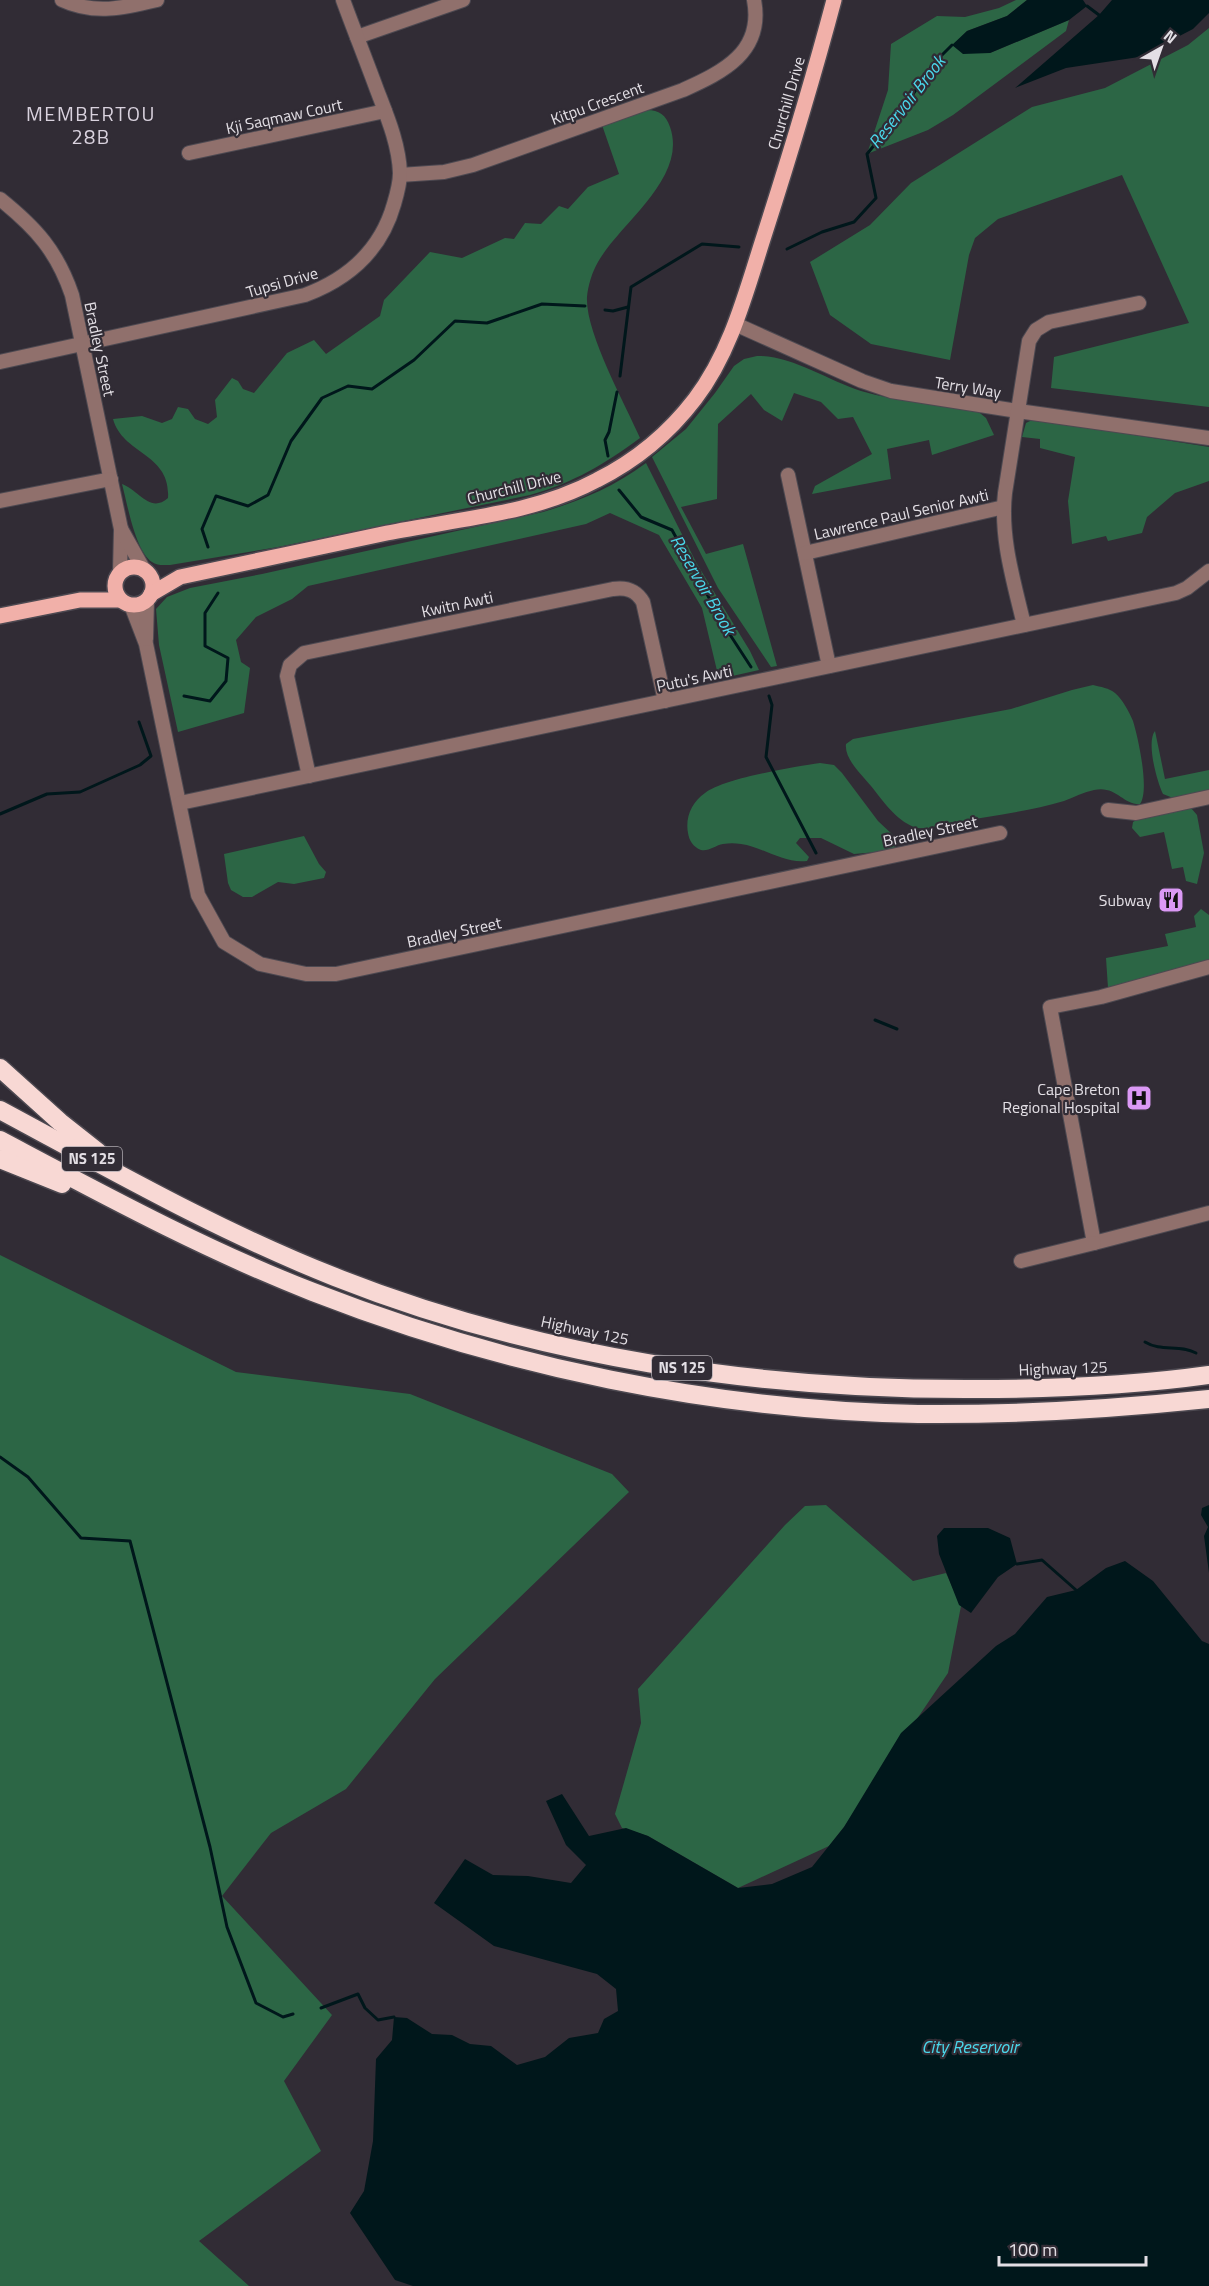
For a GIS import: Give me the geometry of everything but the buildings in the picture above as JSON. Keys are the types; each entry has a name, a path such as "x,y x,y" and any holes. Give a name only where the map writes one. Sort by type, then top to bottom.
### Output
{"highway":[{"path":"0,1068 90,1146 184,1209"},
{"name":"Highway 125","path":"0,1110 184,1209 310,1268 401,1302 525,1336 650,1363 740,1377 873,1388 1081,1388 1208,1375"},
{"name":"NS 125","path":"0,1140 167,1225 313,1292 454,1341 536,1363 658,1389 796,1407 918,1414 1065,1411 1209,1399"},
{"path":"0,1159 167,1225"}],"main road":[{"name":"Churchill Drive","path":"149,597 180,577 386,533 494,513 551,499 596,481 646,449 688,407 708,380 735,324 791,153 834,0"},
{"path":"0,616 80,600 137,605 149,597 153,582 145,571 132,567 80,600"},
{"name":"Churchill Drive","path":"145,571 180,577"},
{"path":"117,578 116,595 125,603"}],"street":[{"path":"62,0 80,7 102,10 125,8 157,0"},
{"name":"Tupsi Drive","path":"0,362 299,297 331,284 359,263 378,241 389,219 400,175 395,141 343,0"},
{"path":"357,37 464,0"},
{"name":"Kitpu Crescent","path":"400,175 444,172 474,165 683,90 716,75 737,59 751,39 756,22 754,0"},
{"name":"Kji Saqmaw Court","path":"189,153 385,111"},
{"name":"Bradley Street","path":"0,199 41,236 60,265 72,296 121,529 117,578"},
{"path":"1023,625 1005,537 1004,507 1030,338 1036,330 1049,322 1139,303"},
{"name":"Terry Way","path":"735,324 876,387 1018,411 1209,438"},
{"path":"788,475 829,666"},
{"path":"0,501 111,479"},
{"name":"Lawrence Paul Senior Awti","path":"805,553 1004,507"},
{"name":"Bradley Street","path":"121,529 145,571"},
{"name":"Putu's Awti","path":"180,803 1176,593 1187,588 1209,571"},
{"name":"Kwitn Awti","path":"309,776 287,676 290,665 304,653 613,589 625,589 636,594 643,602 665,701"},
{"name":"Bradley Street","path":"146,644 149,597"},
{"name":"Bradley Street","path":"125,603 146,644 198,895 224,942 260,964 306,974 336,974 1000,833"},
{"path":"1108,810 1136,813 1209,797"},
{"path":"1094,1243 1050,1008 1209,968"},
{"path":"1021,1261 1077,1249 1209,1213"}],"green space":[{"path":"1016,0 1027,0 1007,16 967,31 953,46 990,53 1069,20 1066,31 953,115 928,130 867,154 888,90 891,44 937,16 965,17 999,8"},
{"path":"1209,28 1209,407 1051,388 1054,357 1189,323 1122,175 998,219 975,238 969,255 950,360 871,344 830,315 810,262 870,225 911,183 1032,107 1105,88 1188,45"},
{"path":"647,110 664,116 670,127 673,146 669,164 661,182 649,199 598,262 587,297 592,329 599,348 640,438 588,472 530,495 278,547 170,565 156,564 146,556 136,537 122,484 150,502 156,503 168,498 167,483 155,463 118,431 113,419 142,416 162,423 172,419 178,407 188,409 195,419 208,424 217,417 215,400 232,378 238,381 243,389 254,393 287,353 314,340 326,354 380,316 384,300 430,252 462,258 505,238 514,239 525,223 541,224 559,206 568,209 588,187 619,174 602,125"},
{"path":"757,356 796,364 849,387 875,395 975,409 986,418 994,435 932,455 929,440 887,449 891,479 812,494 815,486 872,454 853,417 838,419 821,402 794,393 782,421 764,410 751,394 718,424 717,499 681,507 706,554 743,544 777,666 771,667 718,588 652,457 686,429 734,366 744,359"},
{"path":"1034,419 1209,447 1209,481 1175,493 1147,517 1142,533 1108,541 1106,536 1072,544 1068,501 1075,457 1040,448 1040,439 1022,437 1026,423"},
{"path":"646,463 697,564 750,651 759,670 719,679 702,608 659,535 610,513 586,524 308,586 292,599 256,617 236,640 241,662 250,668 244,713 178,732 159,645 156,609 167,597 190,588 543,512 596,492"},
{"path":"1093,685 1115,693 1133,721 1143,776 1144,788 1140,804 1129,802 1114,792 1102,789 1036,808 918,828 907,824 890,810 854,766 846,750 846,744 853,739 1011,709"},
{"path":"1155,731 1165,779 1209,770 1209,791 1173,798 1163,794 1155,772 1152,753"},
{"path":"820,763 834,765 842,773 878,821 894,836 897,842 896,847 888,851 854,854 821,838 800,838 796,843 809,857 807,861 798,861 739,844 723,844 701,850 690,841 687,827 689,816 693,805 705,793 743,778"},
{"path":"1191,808 1197,815 1204,853 1197,884 1186,881 1183,867 1172,869 1164,832 1140,837 1132,828 1133,822 1138,819"},
{"path":"304,836 319,864 326,872 324,878 294,884 278,882 252,897 243,897 231,890 224,854"},
{"path":"1201,909 1209,915 1209,960 1108,988 1106,958 1168,946 1165,934 1196,927 1194,916"},
{"path":"0,1255 236,1372 410,1394 612,1474 629,1492 435,1679 346,1789 271,1833 222,1896 332,2015 284,2081 321,2151 199,2241 249,2286 0,2286"},
{"path":"826,1505 913,1581 946,1573 961,1606 948,1673 829,1846 738,1888 648,1836 622,1828 615,1814 641,1723 638,1689 785,1525 805,1506"}],"water":[{"path":"1027,0 1083,0 1087,6 1069,20 990,53 963,54 952,45 967,31 1007,16"},
{"path":"1112,0 1209,0 1209,13 1193,29 1139,57 1066,68 1015,88 1099,15"},
{"path":"1209,1505 1209,1573 1204,1536 1208,1527 1201,1515 1202,1508"},
{"path":"944,1528 988,1528 1010,1538 1017,1564 998,1577 971,1613 959,1605 939,1554 937,1536"},
{"name":"City Reservoir","path":"1125,1561 1153,1581 1202,1641 1209,1644 1209,2286 413,2286 395,2280 350,2213 364,2191 373,2141 376,2059 392,2040 394,2017 407,2018 432,2034 452,2035 470,2044 491,2046 517,2065 545,2057 569,2038 598,2033 604,2019 618,2011 616,1989 597,1974 494,1946 434,1903 465,1859 493,1875 528,1876 571,1883 586,1865 566,1845 546,1801 562,1794 589,1836 626,1828 648,1836 738,1888 772,1884 812,1867 844,1827 901,1733 996,1646 1015,1634 1047,1597 1076,1590 1106,1568"}],"waterway":[{"name":"Reservoir Brook","path":"1087,6 1099,15"},
{"name":"Reservoir Brook","path":"787,249 822,232 854,222 876,198 867,154 902,111 933,64 952,45"},
{"name":"Reservoir Brook","path":"620,376 631,287 702,244 739,247"},
{"path":"208,547 202,529 216,496 248,506 268,495 291,441 322,398 348,386 372,389 414,360 455,321 487,323 542,304 585,306"},
{"path":"605,310 613,311 628,307"},
{"name":"Reservoir Brook","path":"608,456 605,440 609,432 617,392"},
{"name":"Reservoir Brook","path":"619,490 641,517 672,530 725,627 751,667"},
{"path":"184,696 210,701 226,681 228,658 205,646 205,613 218,593"},
{"name":"Reservoir Brook","path":"769,696 772,705 766,757 816,853"},
{"path":"0,814 47,794 80,792 140,765 151,756 139,722"},
{"name":"Reservoir Brook","path":"875,1020 897,1029"},
{"name":"Reservoir Brook","path":"1145,1342 1157,1347 1184,1349 1196,1353"},
{"path":"0,1457 28,1477 81,1538 130,1541 210,1847 227,1927 256,2003 283,2017 293,2014"},
{"path":"1017,1564 1042,1560 1076,1590"},
{"path":"321,2008 358,1994 365,2008 378,2020 394,2017"}],"place":[{"name":"Subway","path":"1171,900"},
{"name":"Cape Breton Regional Hospital","path":"1139,1098"}],"district":[{"name":"MEMBERTOU 28B","path":"91,126"}]}
